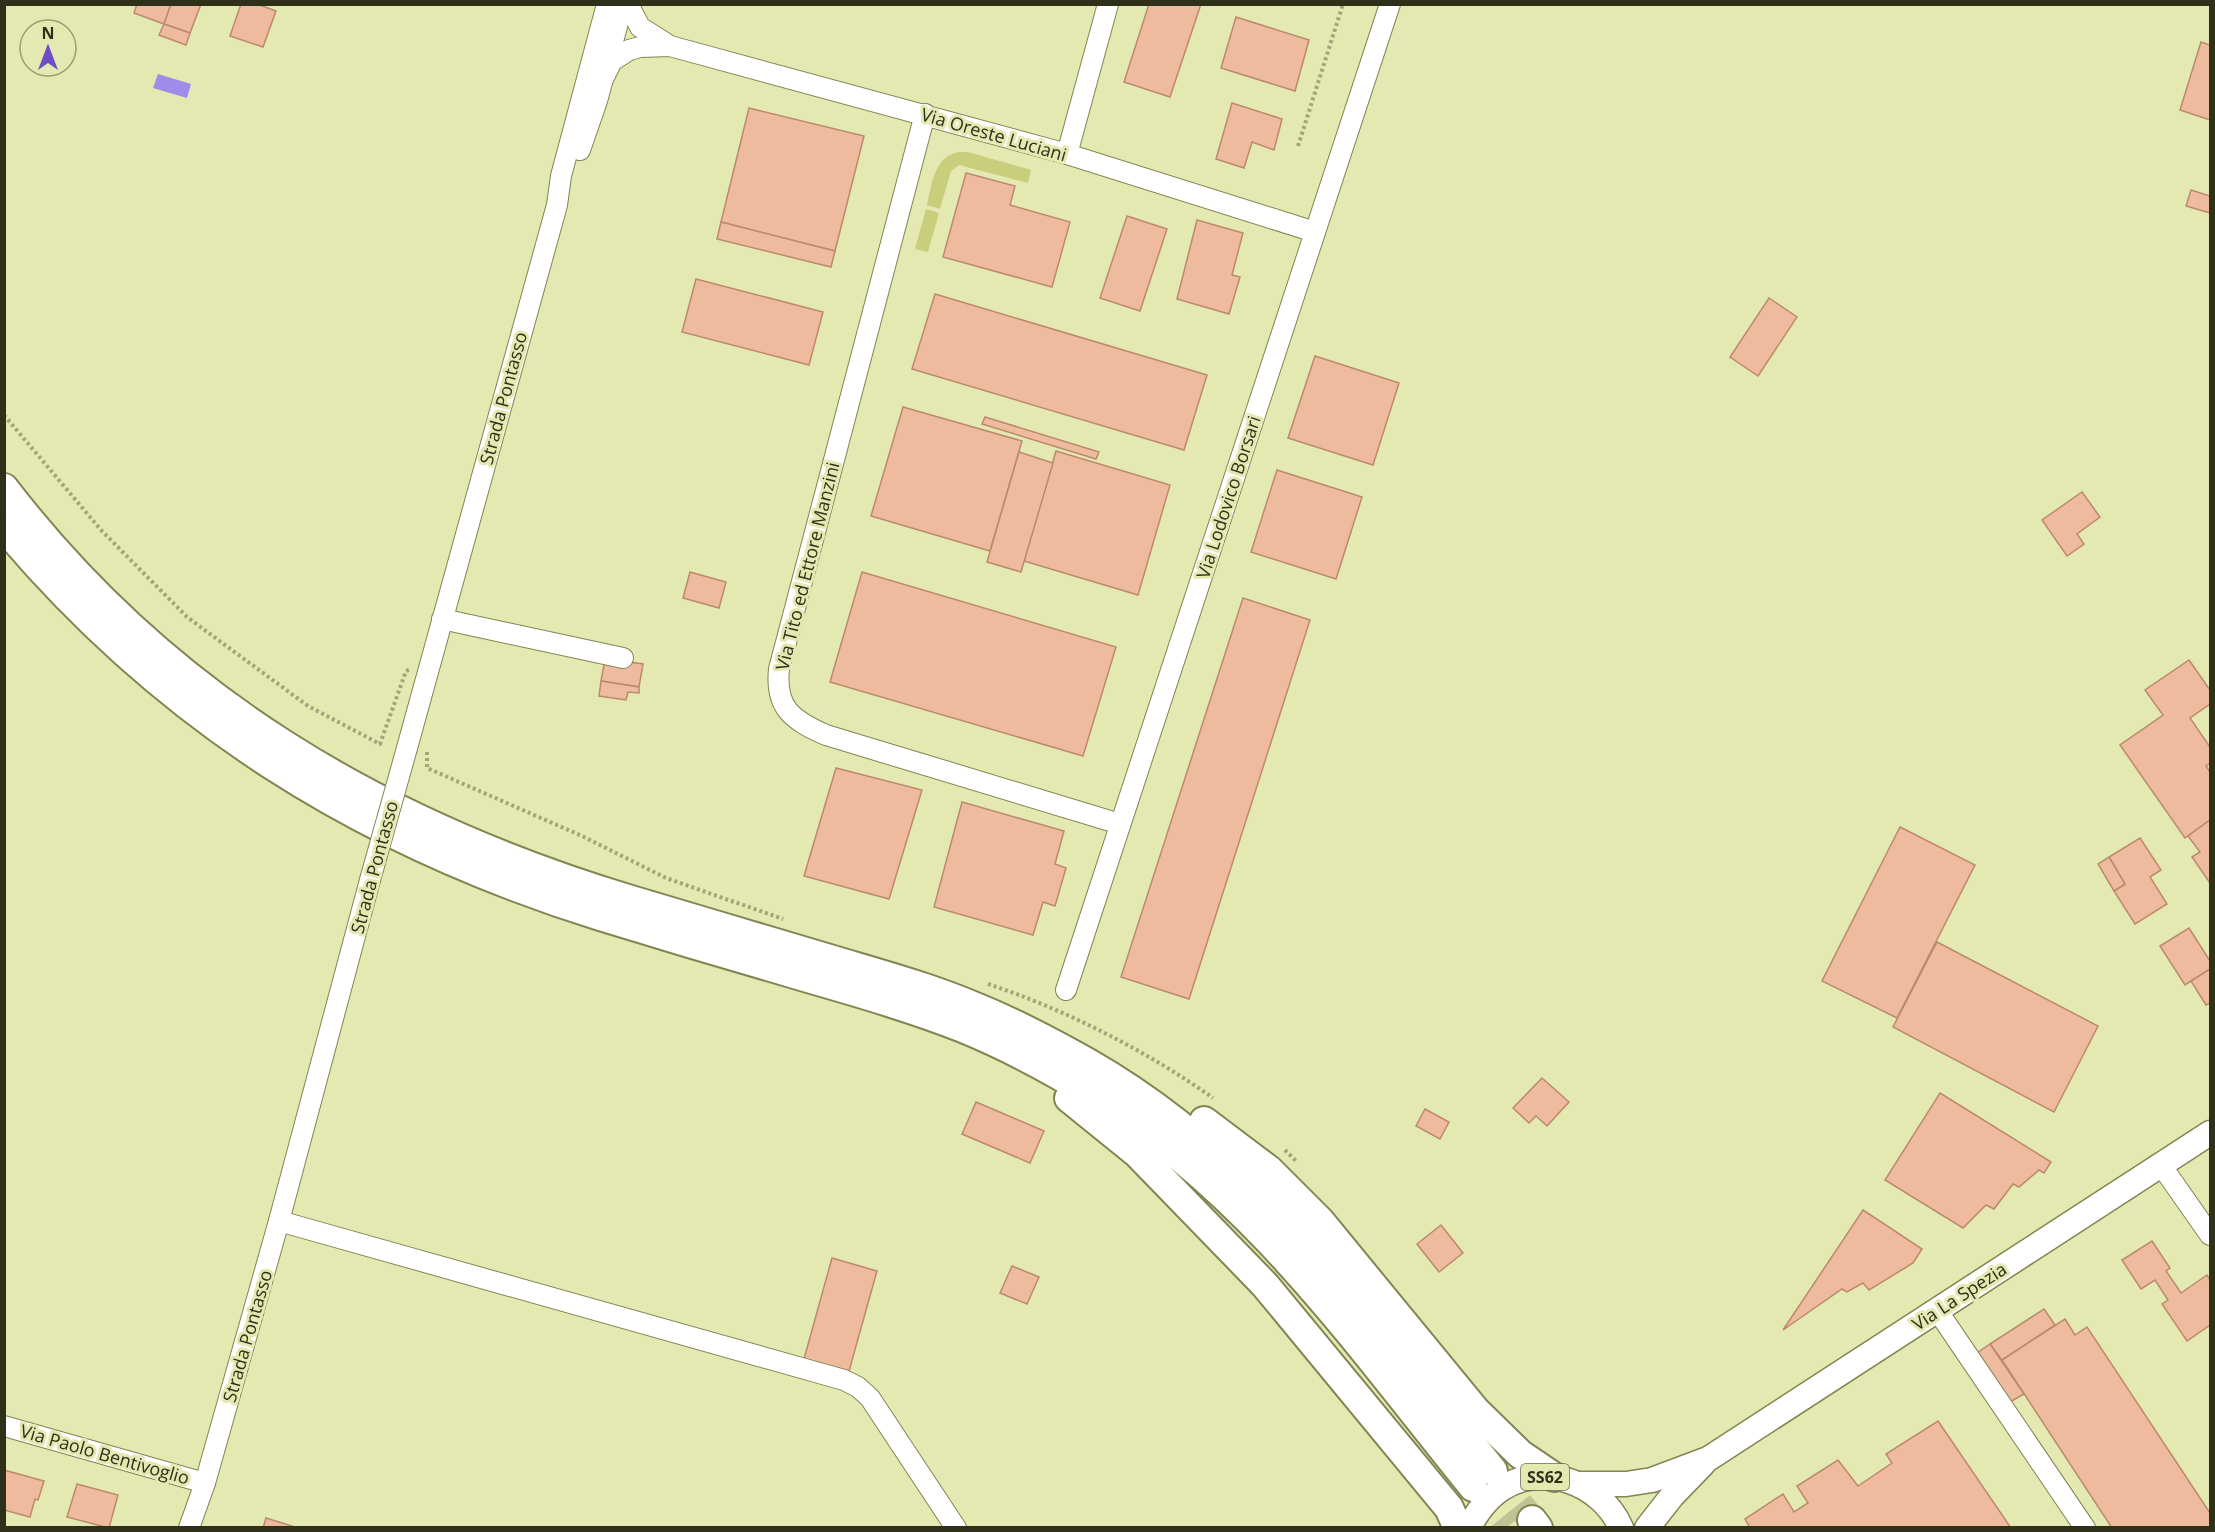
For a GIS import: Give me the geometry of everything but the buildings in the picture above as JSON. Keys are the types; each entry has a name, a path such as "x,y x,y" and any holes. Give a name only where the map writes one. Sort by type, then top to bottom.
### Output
{"highway":[{"path":"4,488 80,575 124,620 171,661 271,737 360,791 435,828 532,868 911,984 965,1016 1034,1062 1109,1105 1159,1139 1208,1180 1254,1225 1483,1479"},
{"path":"4,527 83,614 176,697 209,723 278,770 368,822 472,871 560,903 879,999 965,1016 1137,1153 1265,1285 1449,1508 1458,1527"},
{"path":"965,1016 980,1006 1029,1022 1115,1064 1210,1125 1269,1170 1320,1221 1475,1410 1520,1454 1567,1480"}],"main road":[{"name":"Via La Spezia","path":"1468,1527 1481,1506 1502,1488 1527,1478 1626,1484 1652,1480 1708,1459 2211,1133"},
{"name":"Via La Spezia","path":"1647,1527 1672,1496 1708,1459"},
{"name":"SS62","path":"1567,1480 1601,1498 1617,1516 1621,1527"}],"street":[{"name":"Via Oreste Luciani","path":"628,4 640,27 670,46"},
{"path":"1067,154 1108,4"},
{"name":"Via Lodovico Borsari","path":"1066,990 1390,4"},
{"path":"614,13 670,46"},
{"name":"Strada Pontasso","path":"557,205 572,174 603,79 614,13"},
{"name":"Strada Pontasso","path":"189,1527 205,1483 279,1221 370,880 557,205 561,176 572,134 614,13"},
{"name":"Via Oreste Luciani","path":"603,79 612,61 629,50 640,47 670,46 1067,154 1315,232"},
{"name":"Via Tito ed Ettore Manzini","path":"925,114 779,669 779,694 790,714 801,724 826,735 1120,824"},
{"path":"442,619 623,657"},
{"path":"2161,1165 2211,1235"},
{"path":"279,1221 844,1380 870,1398 956,1527"},
{"path":"1937,1310 2085,1527"},
{"name":"Via Paolo Bentivoglio","path":"4,1426 205,1483"}],"path":[{"path":"1298,146 1343,4"}],"green space":[{"path":"959,152 968,152 1031,170 1028,183 959,165 951,171 940,209 927,205 939,165 944,159"},
{"path":"926,209 939,213 928,252 915,249"}],"shaded area":[{"path":"158,74 191,84 187,98 153,88"}],"tunnel":[{"path":"1493,1471 1532,1520"},
{"path":"1473,1487 1506,1528"}]}
